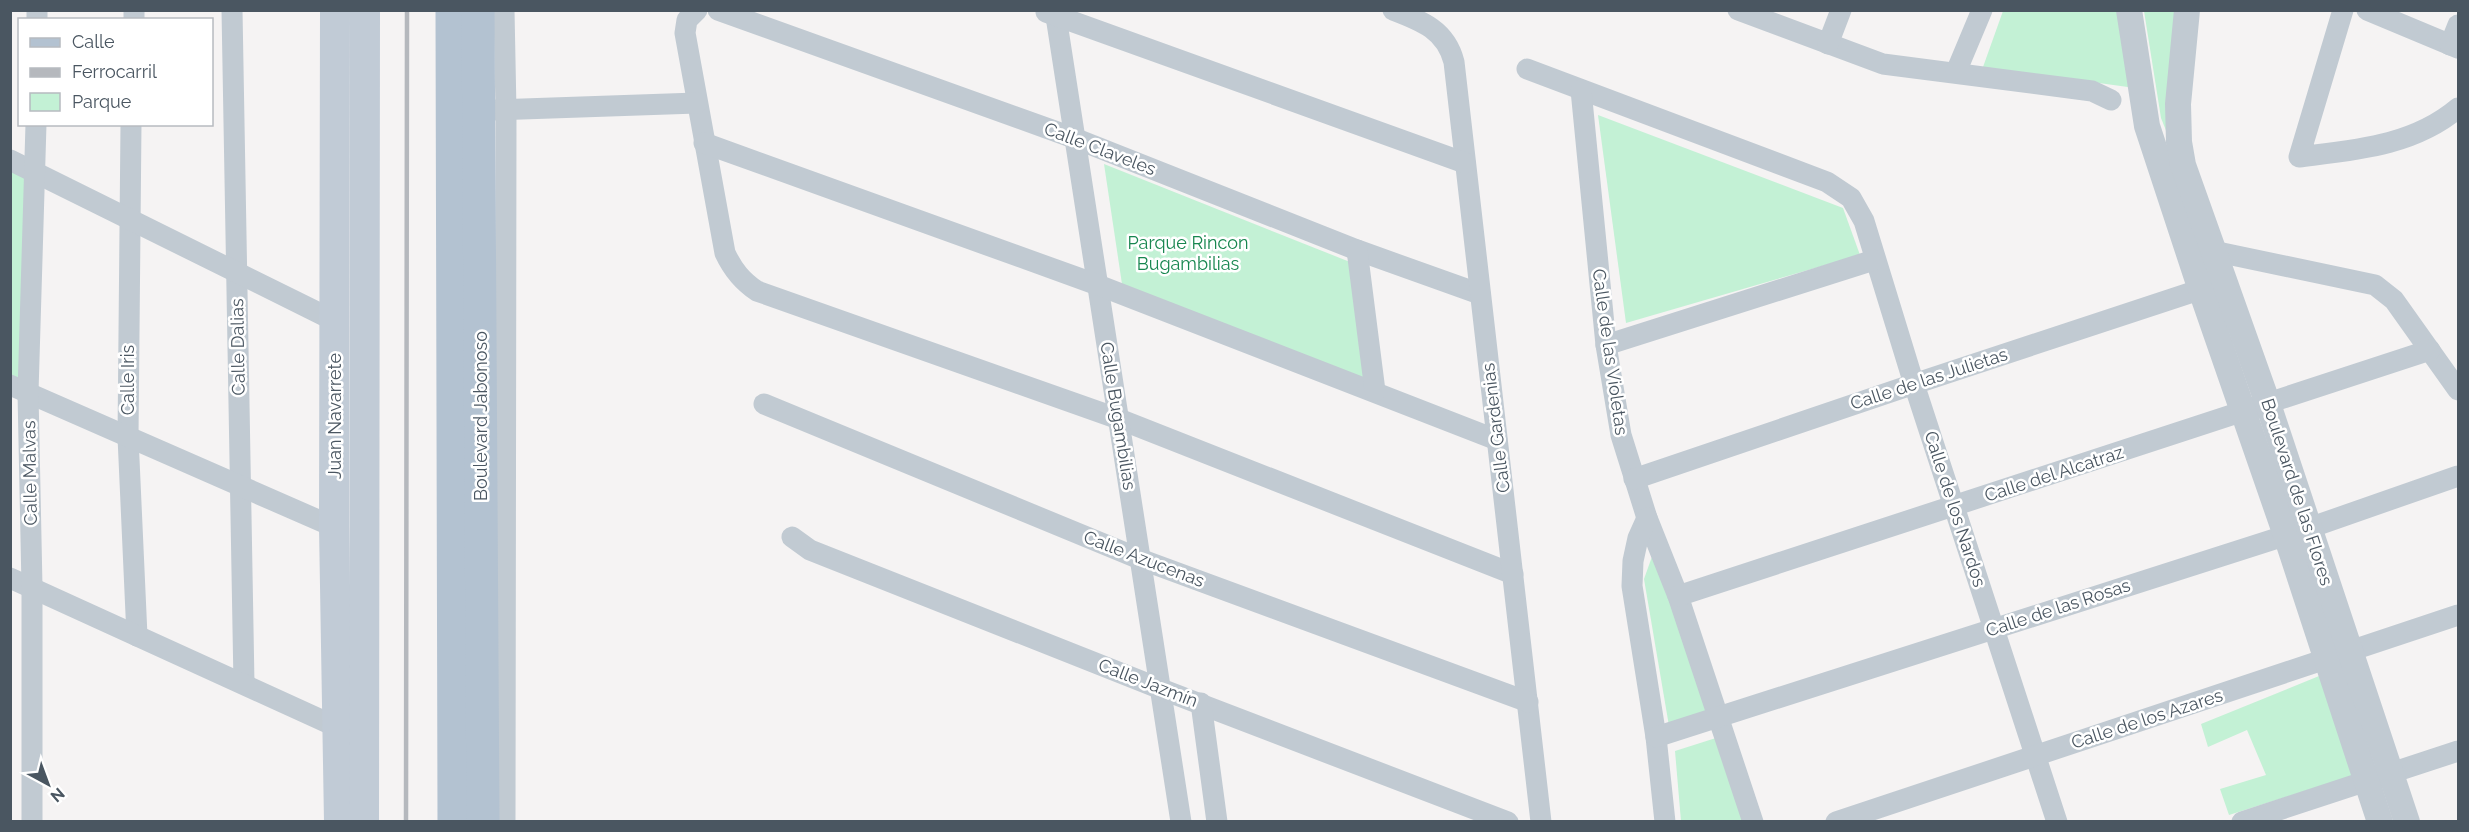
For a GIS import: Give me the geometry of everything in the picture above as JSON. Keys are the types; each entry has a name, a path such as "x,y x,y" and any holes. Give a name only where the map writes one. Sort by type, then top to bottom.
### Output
{"main road":[{"name":"Juan Navarrete","path":"335,10 334,527 339,822"},
{"name":"Juan Navarrete","path":"364,10 364,822"},
{"name":"Boulevard Jabonoso","path":"452,10 479,110 493,193 481,325 493,469 483,822"},
{"name":"Boulevard Jabonoso","path":"454,822 479,110 478,10"}],"street":[{"name":"Calle Dalias","path":"232,10 244,684"},
{"path":"504,10 479,110 698,103"},
{"name":"Calle Claveles","path":"718,10 1074,138 1357,250 1480,294"},
{"name":"Calle Gardenias","path":"1393,10 1423,21 1443,37 1451,49 1454,62 1541,822"},
{"path":"1738,10 1883,64 2092,91 2111,100"},
{"path":"1828,44 1841,10"},
{"path":"1956,72 1982,10"},
{"path":"2129,10 2147,126 2173,166"},
{"path":"2173,166 2179,142 2178,104 2187,10"},
{"path":"2343,10 2299,157 2372,147 2414,136 2449,116 2458,108"},
{"path":"2367,10 2454,46 2458,25"},
{"path":"1051,12 1465,163"},
{"name":"Calle Bugambilias","path":"1051,12 1098,285 1181,822"},
{"path":"692,15 685,33 725,253 744,283 757,291 1119,419 1513,574"},
{"path":"1527,69 1581,90"},
{"name":"Calle de los Nardos","path":"1581,90 1827,182 1851,198 1864,221 1874,260 2057,822"},
{"name":"Calle de las Violetas","path":"1581,90 1606,345 1621,435 1647,518 1678,596 1753,822"},
{"name":"Calle Malvas","path":"32,822 32,587 19,389 36,172 36,126"},
{"name":"Calle Iris","path":"131,126 128,437 137,636"},
{"path":"704,143 1098,285 1497,440"},
{"path":"10,160 335,321"},
{"name":"Boulevard de las Flores","path":"2173,166 2202,255 2200,290 2243,412 2350,651 2407,822"},
{"path":"1357,250 1375,391"},
{"path":"2202,255 2375,285 2394,300 2458,390"},
{"name":"Boulevard de las Flores","path":"2202,255 2225,282 2268,404 2326,660 2380,822"},
{"path":"1606,345 1874,260"},
{"name":"Calle de las Julietas","path":"1634,479 2225,282"},
{"name":"Calle del Alcatraz","path":"1678,596 2430,351"},
{"path":"19,389 334,527"},
{"name":"Calle Azucenas","path":"764,404 1140,559 1528,702"},
{"path":"493,469 505,822"},
{"name":"Calle de las Rosas","path":"1656,737 2298,532 2458,476"},
{"path":"1647,518 1638,538 1633,561 1632,586 1656,737 1665,822"},
{"name":"Calle Jazmín","path":"792,537 810,550 1161,689 1508,822"},
{"path":"10,578 339,728"},
{"name":"Calle de los Azares","path":"1836,822 2458,615"},
{"path":"1201,703 1217,822"},
{"path":"2242,822 2458,751"}],"green space":[{"path":"2003,11 2126,11 2135,88 1983,67"},
{"path":"2144,11 2181,11 2173,148 2161,118"},
{"path":"1598,115 1843,208 1860,255 1626,323"},
{"name":"Parque Rincon Bugambilias","path":"1104,164 1350,262 1364,380 1122,284"},
{"path":"11,166 31,176 23,383 11,377"},
{"path":"1654,551 1713,715 1669,726 1644,579"},
{"path":"2324,674 2355,775 2229,815 2220,789 2266,775 2247,730 2208,747 2201,724"},
{"path":"1719,737 1747,821 1681,821 1675,751"}],"railway":[{"path":"406,822 407,10"}]}
